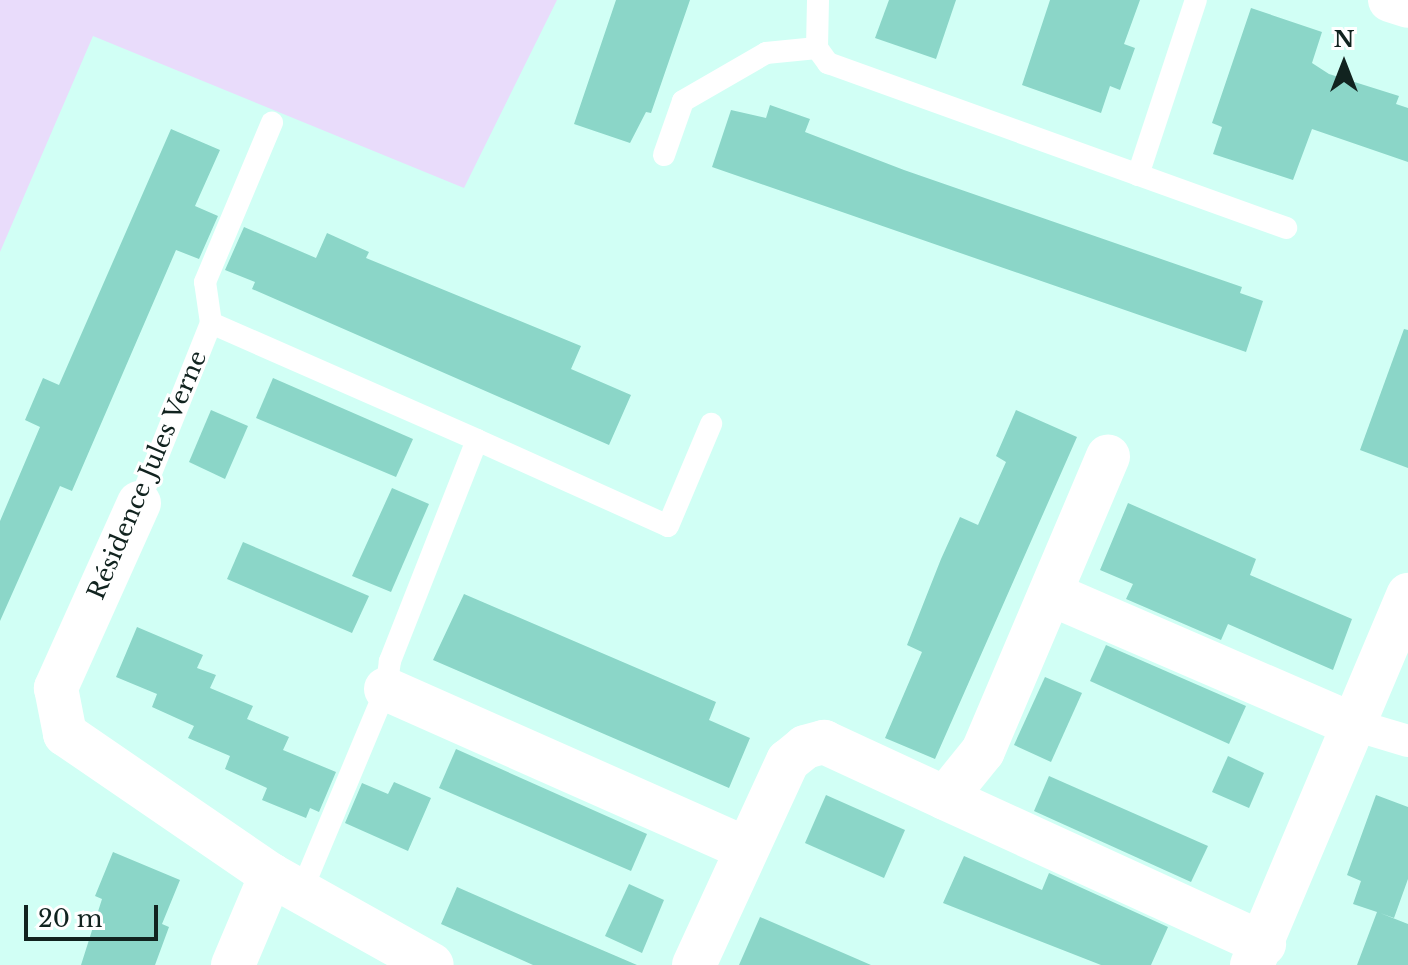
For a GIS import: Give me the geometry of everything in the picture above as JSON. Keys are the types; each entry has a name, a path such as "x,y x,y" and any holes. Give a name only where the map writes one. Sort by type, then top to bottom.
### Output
{"street":[{"path":"1390,0 1408,6"},
{"path":"945,798 983,751 1108,456"},
{"name":"Résidence Jules Verne","path":"139,503 56,688 65,734 287,883 432,965"},
{"path":"1051,594 1351,724 1408,741"},
{"path":"694,965 744,848 788,761 824,742 945,798 1258,954 1351,724 1408,595"},
{"path":"386,689 744,848"},
{"path":"233,965 287,883"}],"lane":[{"path":"818,0 817,48 828,63 1286,228"},
{"path":"1138,175 1196,0"},
{"path":"664,155 683,101 766,53 817,48"},
{"path":"211,323 205,282 272,123"},
{"name":"Résidence Jules Verne","path":"139,503 211,323 668,526 711,424"},
{"path":"287,883 386,689 390,661 477,440"}],"shaded area":[{"path":"0,0 557,0 464,188 93,36 0,252"}],"building":[{"path":"616,0 690,0 651,113 646,112 630,143 574,124"},
{"path":"889,0 956,0 936,59 875,38"},
{"path":"1050,0 1140,0 1124,44 1135,48 1120,90 1110,86 1101,113 1022,85"},
{"path":"1251,8 1322,32 1312,63 1329,74 1399,96 1396,104 1408,108 1408,162 1312,129 1293,180 1213,154 1222,127 1212,123"},
{"path":"770,105 810,119 805,132 904,170 1242,287 1240,293 1263,301 1246,352 712,167 731,110 766,118"},
{"path":"171,129 220,150 195,206 218,216 199,259 176,250 72,491 60,486 0,621 0,521 40,427 25,420 43,378 59,385"},
{"path":"244,227 316,258 327,233 369,252 366,258 581,346 571,369 631,395 609,445 252,289 255,282 225,270"},
{"path":"1404,329 1408,330 1408,468 1360,450"},
{"path":"273,378 413,439 396,477 256,418"},
{"path":"211,410 248,426 225,479 189,462"},
{"path":"1016,410 1077,437 935,759 885,738 922,652 907,645 941,559 960,517 978,525 1006,462 996,456"},
{"path":"392,488 429,504 391,592 352,576"},
{"path":"1128,503 1256,559 1250,575 1352,619 1333,670 1228,624 1221,640 1126,599 1133,584 1100,570"},
{"path":"243,542 369,596 352,633 227,579"},
{"path":"464,594 716,702 709,720 750,738 729,788 433,660"},
{"path":"137,627 203,655 197,668 216,675 210,688 253,706 247,719 289,737 283,750 336,772 319,812 310,808 306,818 262,800 267,788 225,769 230,756 188,738 194,726 152,707 157,694 116,677"},
{"path":"1106,645 1246,706 1229,744 1090,681"},
{"path":"1045,677 1082,693 1051,762 1014,745"},
{"path":"456,749 647,834 631,871 439,788"},
{"path":"1228,756 1264,773 1249,808 1212,792"},
{"path":"1049,776 1208,846 1191,882 1034,811"},
{"path":"394,782 431,798 408,851 345,823 362,783 388,794"},
{"path":"826,795 905,830 884,878 805,843"},
{"path":"1376,795 1408,807 1408,879 1394,918 1380,913 1408,924 1408,965 1357,965 1377,912 1353,904 1361,881 1347,875"},
{"path":"113,852 180,880 162,924 169,927 155,965 81,965 102,899 95,896"},
{"path":"964,856 1042,890 1049,873 1168,927 1151,965 1101,965 943,903"},
{"path":"629,884 664,900 642,953 605,936"},
{"path":"457,887 637,965 533,965 441,924"},
{"path":"760,917 871,965 739,965"}]}
